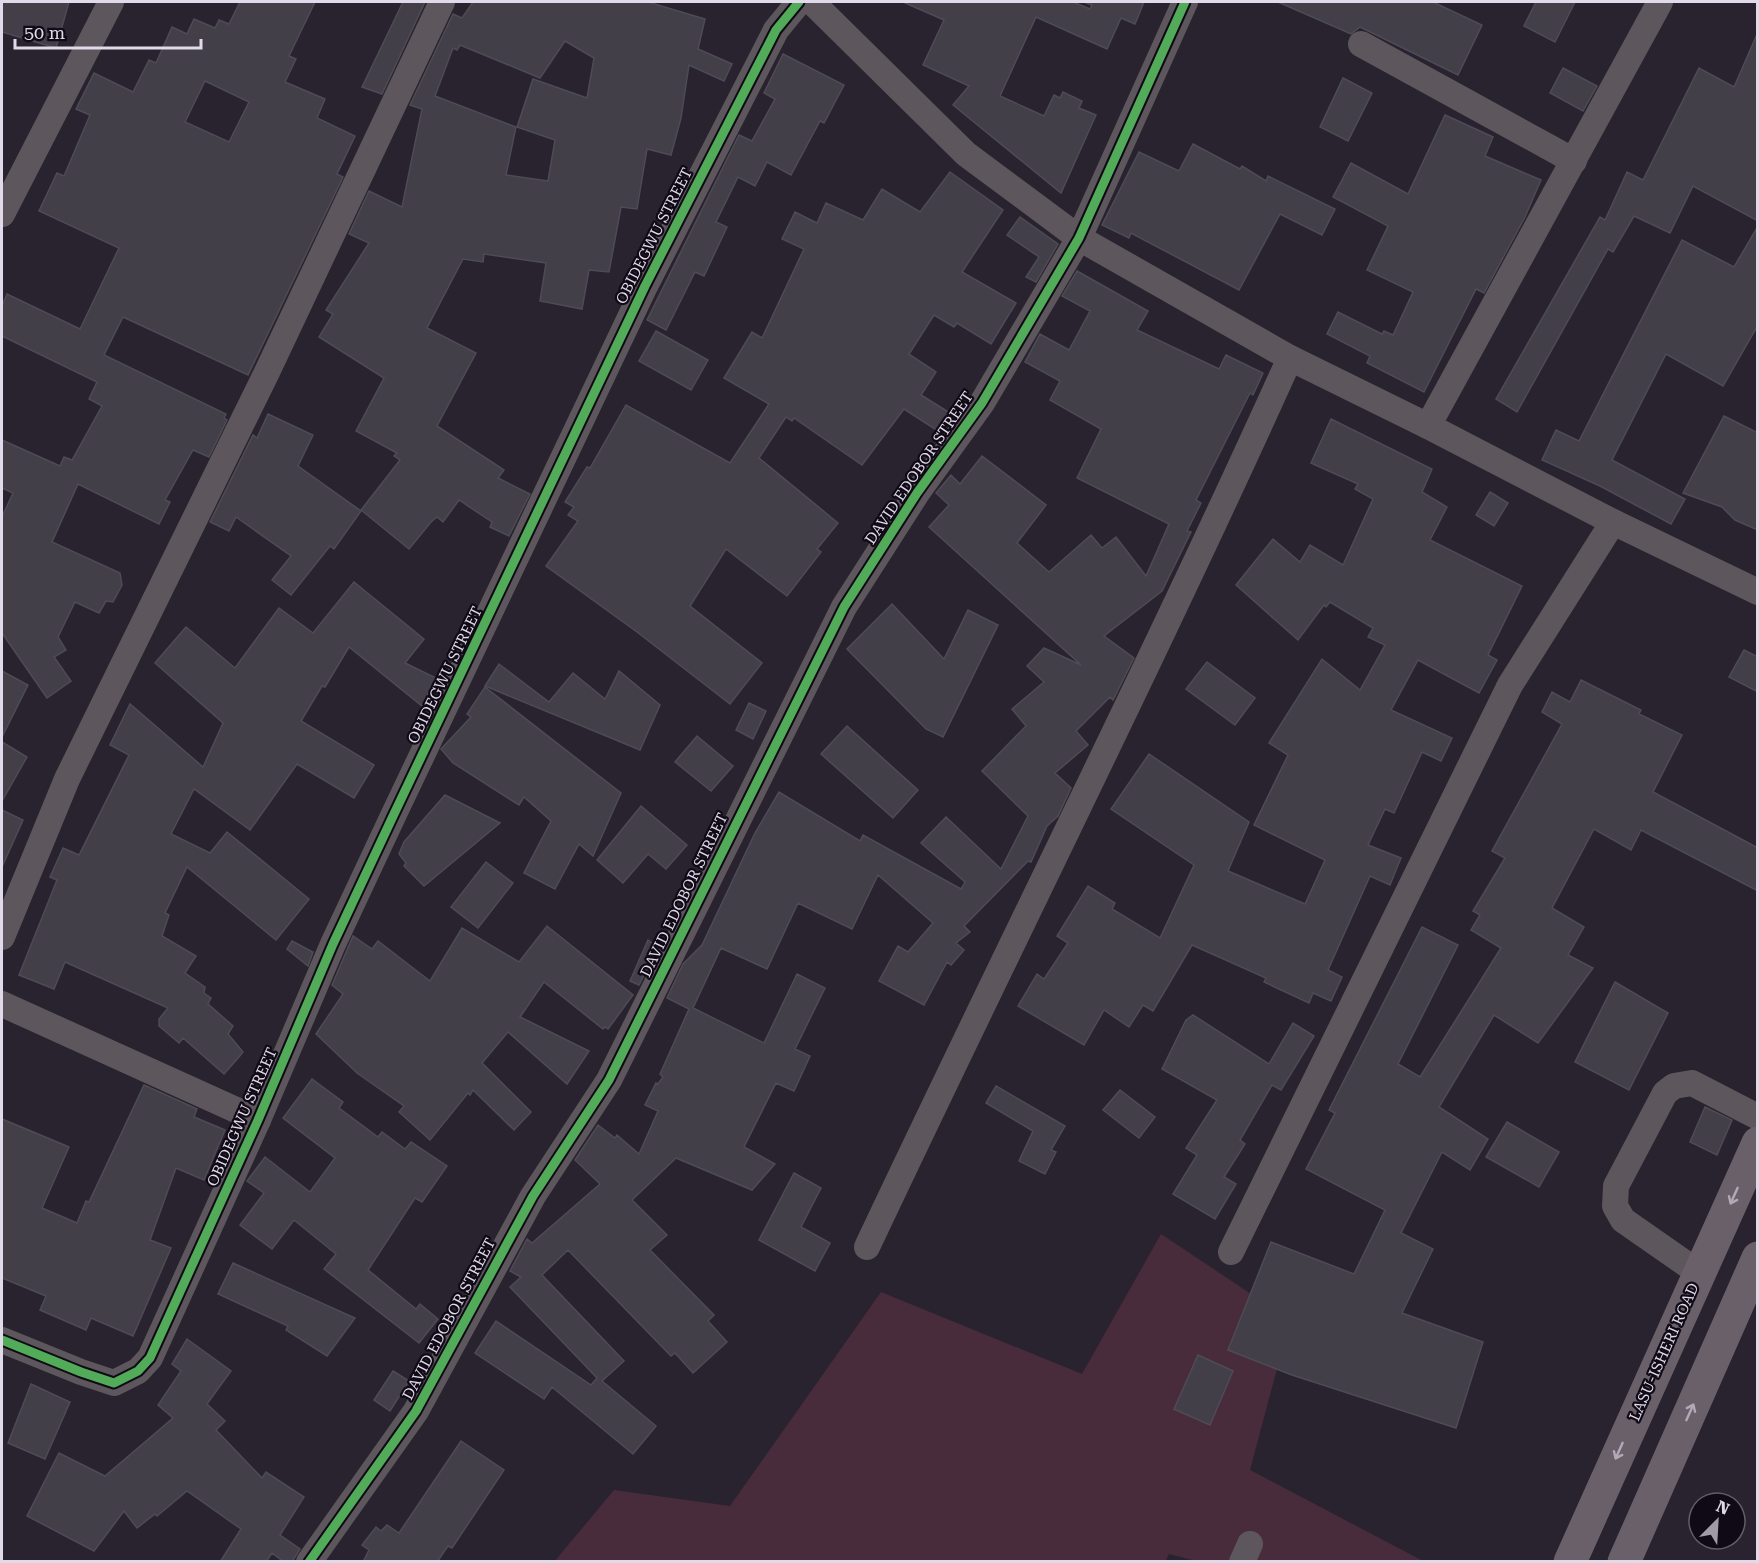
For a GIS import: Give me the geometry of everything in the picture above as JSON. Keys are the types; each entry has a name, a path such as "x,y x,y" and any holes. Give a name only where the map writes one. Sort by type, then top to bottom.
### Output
{"main road":[{"name":"LASU-ISHERI ROAD","path":"1570,1562 1758,1143"},
{"path":"1624,1562 1758,1258"}],"street":[{"path":"2,214 111,2"},
{"path":"2,937 67,779 267,372 442,2"},
{"name":"OBIDEGWU STREET","path":"2,1340 114,1383 138,1371 150,1358 258,1120 338,934 645,286 776,30 799,2"},
{"path":"812,2 966,154 1079,238 1290,358 1428,426 1613,522 1758,592"},
{"name":"DAVID EDOBOR STREET","path":"309,1562 416,1410 533,1196 609,1080 844,607 917,494 982,403 1079,238 1185,2"},
{"path":"1428,426 1660,2"},
{"path":"1361,44 1574,161"},
{"path":"867,1247 988,990 1201,556 1290,358"},
{"path":"1231,1252 1510,685 1613,522"},
{"path":"2,1004 258,1120"},
{"path":"1699,1273 1623,1220 1615,1206 1616,1186 1665,1093 1674,1086 1692,1083 1758,1117"}],"shaded area":[{"path":"1161,1234 1290,1320 1250,1470 1423,1561 1200,1562 1169,1554 1165,1562 554,1562 614,1490 730,1506 881,1292 1082,1374"}],"building":[{"path":"2,2 69,2 56,48 2,32"},
{"path":"240,2 315,2 289,56 296,59 285,82 325,99 317,118 355,136 337,174 343,177 248,375 123,317 104,355 226,414 224,418 227,420 209,457 193,450 165,500 170,502 159,524 78,484 52,542 120,573 122,585 113,602 106,601 99,613 75,602 58,637 66,650 54,657 71,681 47,698 2,633 2,517 13,493 2,488 2,440 60,466 64,457 72,460 102,406 89,399 97,382 2,336 2,306 7,294 80,329 119,248 39,211 57,173 64,176 90,115 76,109 94,73 133,92 149,60 156,63 172,27 187,34 194,19 215,28 219,20 229,24","holes":["205,81 249,102 229,142 185,122"]},
{"path":"403,2 425,2 382,94 362,87"},
{"path":"473,2 648,2 705,19 698,49 732,64 724,81 689,65 681,118 671,155 647,149 637,209 621,207 609,272 589,270 582,309 540,301 546,263 484,254 483,262 463,259 427,328 476,353 437,426 504,470 498,478 530,494 509,536 490,527 492,522 459,500 443,522 437,517 409,549 361,510 400,460 394,456 397,453 356,431 384,378 319,337 333,314 326,310 369,243 349,234 369,191 402,207 422,109 410,105 453,14 462,18","holes":["565,41 594,58 587,98 533,79 517,127 555,140 548,181 506,175 516,127 435,96 453,48 457,50 460,45 540,78"]},
{"path":"903,2 1073,2 1090,9 1092,5 1084,2 1144,2 1135,24 1121,18 1107,49 1036,17 1000,96 1044,116 1054,95 1060,98 1063,92 1082,101 1079,108 1096,115 1061,193 953,105 969,86 923,65 944,20"},
{"path":"1278,2 1433,2 1482,25 1458,75 1360,27 1351,34"},
{"path":"1536,2 1575,2 1555,42 1524,26"},
{"path":"1758,32 1758,221 1693,186 1670,233 1634,216 1613,252 1608,249 1517,412 1496,399 1600,217 1605,220 1627,172 1643,180 1699,68 1734,87"},
{"path":"783,54 844,85 824,123 820,121 791,175 767,162 755,186 738,177 716,222 727,227 704,276 695,272 666,330 647,320 739,135 752,141 775,99 764,93"},
{"path":"1563,68 1597,86 1583,111 1550,93"},
{"path":"1343,78 1372,93 1348,141 1320,127"},
{"path":"1445,115 1493,137 1485,156 1541,180 1525,217 1484,293 1476,289 1424,392 1367,363 1370,356 1327,334 1338,312 1382,334 1384,331 1393,335 1413,292 1367,270 1388,226 1333,197 1351,163 1408,194"},
{"path":"1193,144 1240,169 1242,166 1266,181 1268,176 1335,209 1322,235 1280,214 1239,290 1131,233 1129,238 1102,225 1139,152 1179,171"},
{"path":"950,172 1003,210 962,272 1016,303 991,344 957,323 954,327 934,315 909,354 936,372 921,395 950,413 938,431 904,409 862,465 794,418 792,421 786,417 759,458 838,523 817,549 821,552 787,596 726,549 690,606 762,663 730,704 637,632 546,566 578,521 568,515 574,507 565,502 587,467 590,468 626,405 730,463 769,404 724,378 752,332 762,338 804,249 782,239 795,212 817,223 826,203 863,220 882,189 920,212"},
{"path":"1020,217 1058,244 1036,282 1026,277 1039,257 1007,235"},
{"path":"1758,226 1758,325 1723,386 1666,354 1612,460 1685,499 1671,524 1600,486 1542,460 1556,430 1579,441 1682,240 1734,267"},
{"path":"1077,271 1148,311 1137,330 1219,369 1226,355 1263,373 1253,395 1250,393 1196,500 1201,503 1187,531 1191,532 1162,591 1104,636 1134,658 1113,700 1110,697 1076,731 1088,745 1055,773 1071,788 1058,816 1047,826 1031,862 1028,861 964,926 970,932 956,943 964,950 951,965 947,962 924,1005 879,981 898,946 908,952 933,923 878,875 852,929 798,903 767,969 721,948 693,1008 764,1043 797,974 825,988 795,1049 810,1056 794,1091 776,1083 744,1147 775,1164 752,1190 676,1158 632,1200 667,1235 650,1250 714,1315 708,1321 727,1342 693,1373 675,1353 671,1356 568,1250 542,1275 624,1361 602,1381 656,1426 633,1454 552,1387 544,1399 475,1353 496,1321 591,1385 597,1378 510,1287 521,1277 510,1271 527,1239 532,1243 600,1184 575,1160 598,1125 615,1138 617,1135 639,1154 658,1111 645,1105 656,1083 658,1084 663,1077 660,1074 689,1009 667,998 683,964 702,945 755,833 779,792 860,841 863,835 961,889 965,882 921,843 946,817 1001,869 1028,816 982,771 1026,726 1012,709 1044,682 1027,666 1044,648 1081,665 929,527 949,505 936,493 951,475 960,484 982,456 1046,505 1017,543 1049,572 1091,535 1102,548 1116,537 1146,576 1169,524 1077,478 1101,429 1050,400 1060,381 1025,362 1040,334 1069,350 1090,311 1062,296"},
{"path":"656,331 708,360 691,390 639,361"},
{"path":"268,414 313,435 298,466 361,511 334,549 330,546 291,595 272,580 291,556 236,517 229,531 210,522 253,435 257,438"},
{"path":"1724,416 1758,433 1758,530 1735,520 1722,507 1683,493"},
{"path":"1331,419 1432,469 1422,492 1447,507 1430,540 1522,586 1488,655 1497,660 1479,693 1418,660 1391,710 1452,738 1441,761 1422,752 1394,813 1385,809 1368,845 1401,858 1390,885 1370,876 1328,970 1342,977 1331,1001 1313,993 1309,1003 1264,982 1266,978 1192,945 1153,1011 1143,1005 1129,1027 1104,1010 1084,1045 1018,1006 1037,974 1044,979 1068,943 1057,936 1088,886 1115,903 1112,909 1160,938 1194,865 1111,809 1149,754 1249,822 1228,871 1305,904 1325,860 1254,825 1288,755 1269,743 1322,659 1360,690 1385,645 1368,637 1373,628 1330,602 1326,607 1324,605 1298,640 1236,585 1273,539 1300,562 1310,545 1343,565 1373,499 1355,489 1358,484 1311,463"},
{"path":"1490,492 1508,503 1494,526 1476,515"},
{"path":"354,582 424,639 405,663 436,678 422,706 349,647 301,721 374,765 354,798 297,764 250,830 194,789 171,834 210,853 227,832 309,899 276,940 187,867 165,913 169,915 162,936 196,956 185,973 205,987 204,993 211,998 208,1004 233,1026 228,1034 243,1052 239,1057 224,1074 183,1038 179,1043 159,1026 159,1019 168,1008 65,962 54,989 19,975 57,880 50,877 63,848 79,855 129,755 110,745 130,704 203,767 223,723 155,663 186,627 235,668 279,608 313,633"},
{"path":"892,604 944,659 968,610 998,625 943,737 926,729 847,649"},
{"path":"1744,650 1758,657 1758,692 1729,677"},
{"path":"1207,662 1255,698 1235,725 1186,689"},
{"path":"499,664 549,702 573,673 605,699 619,671 660,705 640,750 485,686"},
{"path":"2,671 28,685 2,737"},
{"path":"1581,680 1641,710 1639,714 1682,735 1653,792 1758,848 1758,891 1641,830 1631,850 1594,829 1552,908 1584,927 1568,955 1593,968 1538,1043 1494,1015 1439,1107 1488,1139 1470,1170 1442,1152 1401,1233 1433,1249 1402,1313 1483,1342 1456,1428 1292,1375 1228,1350 1271,1242 1354,1274 1385,1210 1306,1169 1335,1113 1329,1110 1422,927 1458,945 1398,1064 1420,1077 1501,948 1471,930 1480,915 1473,911 1505,858 1492,851 1562,724 1542,712 1552,692 1570,702"},
{"path":"485,687 621,793 593,856 579,844 555,889 524,873 551,821 524,797 519,805 453,763 441,749 471,717 467,714"},
{"path":"749,703 766,711 753,739 736,730"},
{"path":"847,726 918,790 893,818 821,754"},
{"path":"697,736 733,766 711,791 675,762"},
{"path":"2,742 27,757 2,801"},
{"path":"445,795 500,823 424,886 404,866 406,863 399,854 404,842"},
{"path":"641,806 687,845 666,869 648,854 623,883 597,860"},
{"path":"2,810 23,820 2,867"},
{"path":"486,862 513,883 478,928 451,907"},
{"path":"547,926 633,995 608,1029 605,1027 603,1029 544,982 520,1017 589,1051 567,1084 508,1032 482,1063 531,1112 514,1130 473,1090 470,1095 468,1093 430,1140 399,1112 404,1106 357,1073 316,1034 343,994 332,985 353,936 372,949 378,941 430,981 462,928 519,962"},
{"path":"648,940 658,947 639,985 630,981"},
{"path":"292,941 313,952 308,966 287,949"},
{"path":"1615,982 1668,1013 1629,1090 1575,1062"},
{"path":"1193,1015 1269,1064 1293,1023 1314,1036 1281,1090 1272,1085 1240,1140 1245,1144 1224,1177 1236,1184 1215,1219 1173,1194 1197,1155 1186,1148 1217,1100 1162,1069 1186,1020"},
{"path":"312,1079 343,1102 339,1108 378,1137 382,1132 405,1149 411,1142 447,1166 422,1202 415,1198 368,1270 416,1309 420,1304 438,1319 419,1343 324,1269 336,1254 294,1220 272,1249 240,1225 264,1193 247,1181 265,1157 310,1192 335,1158 283,1118"},
{"path":"144,1085 197,1109 194,1117 225,1130 204,1180 176,1168 150,1240 171,1248 133,1336 91,1318 86,1330 40,1310 46,1296 2,1278 2,1119 69,1147 42,1208 77,1223"},
{"path":"996,1086 1065,1126 1051,1150 1056,1152 1045,1174 1019,1161 1033,1131 986,1103"},
{"path":"1120,1090 1155,1117 1139,1138 1103,1110"},
{"path":"1705,1107 1732,1120 1717,1155 1690,1142"},
{"path":"1507,1122 1559,1152 1539,1187 1486,1157"},
{"path":"794,1173 821,1188 801,1227 830,1243 815,1271 759,1240"},
{"path":"233,1263 355,1318 327,1356 286,1330 288,1326 218,1294"},
{"path":"187,1339 231,1371 207,1404 225,1421 216,1430 262,1478 266,1472 304,1497 280,1535 300,1549 292,1562 284,1562 272,1553 266,1562 220,1562 241,1529 187,1491 157,1516 155,1514 137,1528 124,1511 94,1551 27,1516 59,1453 105,1476 173,1418 158,1405 181,1371 172,1364"},
{"path":"1198,1355 1233,1371 1210,1425 1174,1409"},
{"path":"393,1371 409,1381 390,1411 374,1400"},
{"path":"31,1384 70,1402 45,1459 8,1443"},
{"path":"461,1441 504,1470 452,1548 448,1546 437,1562 363,1562 369,1550 362,1545 376,1527 381,1531 387,1525 399,1533"}],"cycle path":[{"path":"2,1340 114,1383 138,1371 150,1358 258,1120 333,944 645,286 776,30 799,2"},
{"path":"309,1562 416,1411 533,1196 609,1080 844,607 917,493 982,403 1079,238 1185,2"}]}
